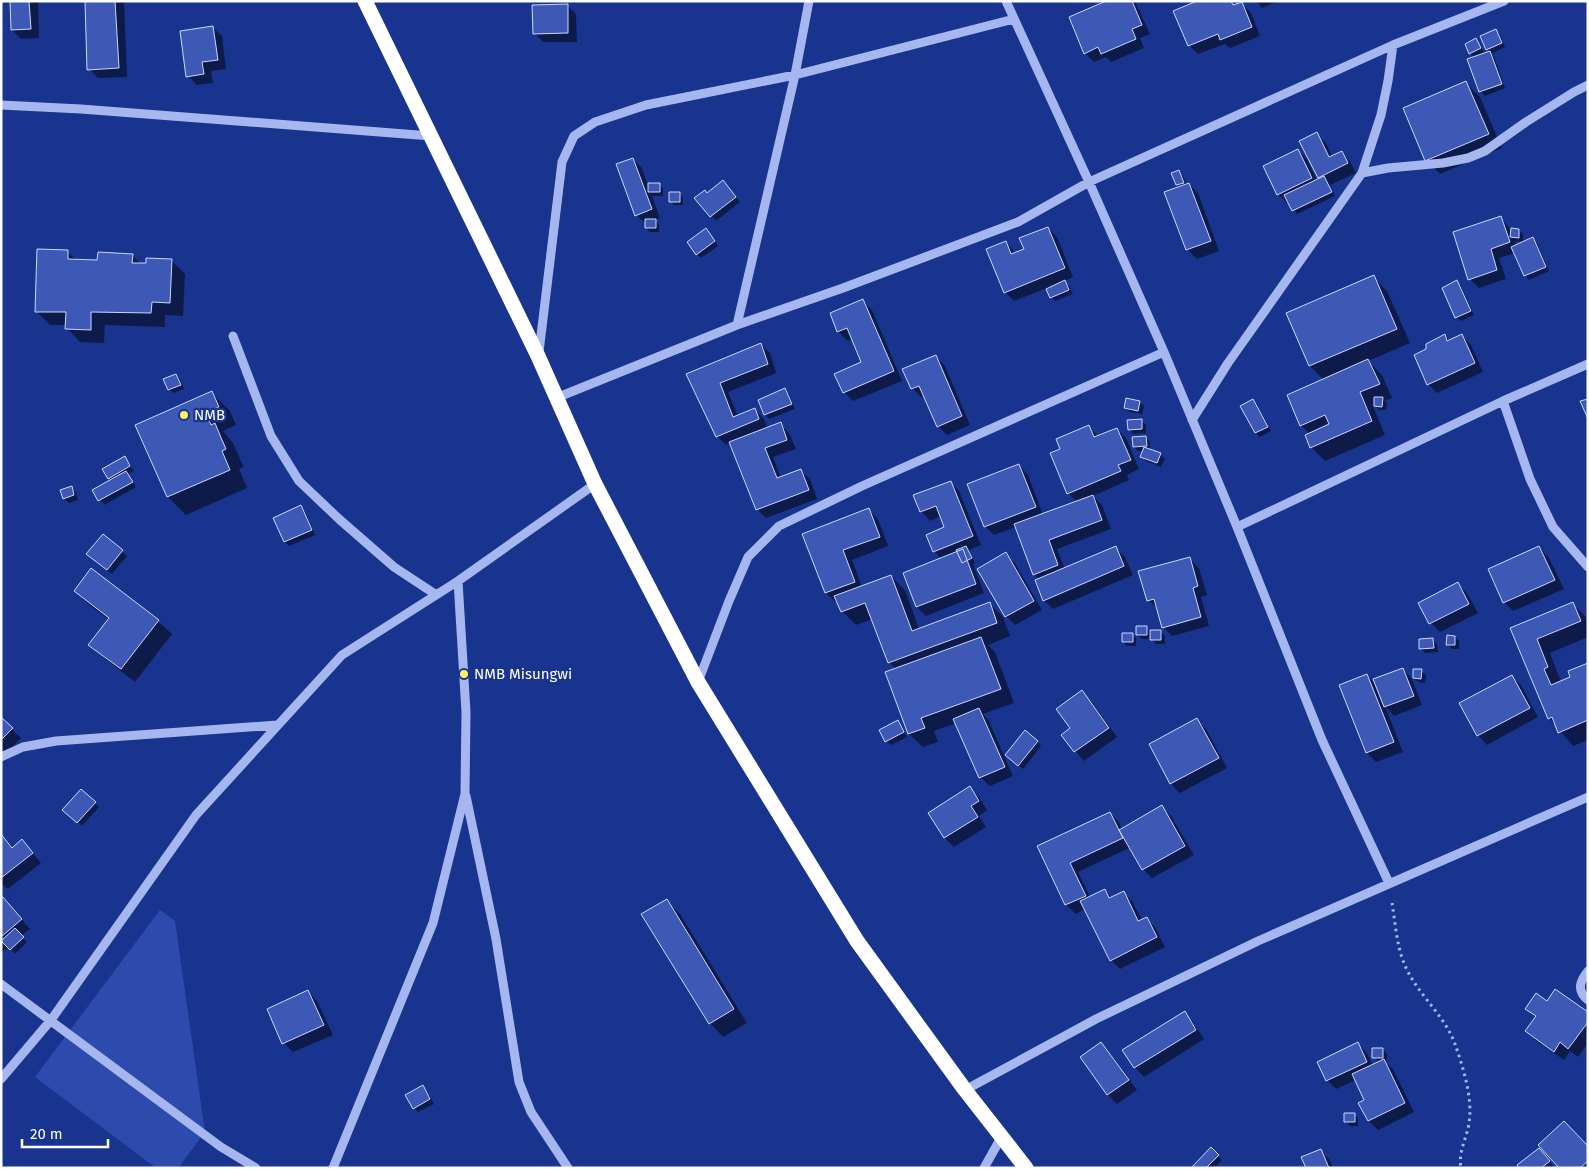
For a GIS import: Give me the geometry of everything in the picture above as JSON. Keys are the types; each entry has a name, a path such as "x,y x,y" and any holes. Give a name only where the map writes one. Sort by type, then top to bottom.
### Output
{"highway":[{"path":"365,1 538,356 595,484 698,682 857,941 966,1090 1026,1168"}],"street":[{"path":"737,325 795,75 809,1"},
{"path":"1006,1 1164,352 1237,527 1322,740 1389,883"},
{"path":"556,398 737,325 843,288 1018,222 1089,182 1392,44 1504,1"},
{"path":"538,356 562,162 574,136 595,122 646,105 795,75 1014,19"},
{"path":"1192,420 1228,363 1362,172 1382,115 1392,44"},
{"path":"1362,172 1443,164 1468,158 1485,151 1534,117 1588,85"},
{"path":"1,106 81,108 431,136"},
{"path":"233,336 271,436 299,481 394,567 435,594"},
{"path":"698,682 748,557 779,526 862,486 1164,352"},
{"path":"1237,527 1504,401 1588,364"},
{"path":"1504,401 1530,479 1553,527 1588,567"},
{"path":"1,1079 51,1020 196,815 342,654 458,581 595,484"},
{"path":"458,581 466,712 466,794 496,939 519,1082 531,1112 568,1168"},
{"path":"1,757 23,747 56,740 277,725"},
{"path":"333,1168 433,924 466,794"},
{"path":"966,1090 1096,1019 1258,941 1588,797"},
{"path":"1588,971 1581,980 1580,988 1583,996 1588,1000"},
{"path":"1,984 221,1147 256,1168"},
{"path":"984,1168 1002,1136"}],"path":[{"path":"1389,883 1403,963 1411,978 1437,1011 1454,1043 1464,1074 1469,1123 1462,1147 1462,1168"}],"shaded area":[{"path":"160,910 175,921 205,1132 178,1168 156,1168 35,1077"}],"building":[{"path":"10,1 29,1 31,29 11,30"},
{"path":"85,1 115,1 119,68 87,70"},
{"path":"1106,1 1132,1 1142,25 1132,29 1136,39 1101,54 1098,47 1084,54 1069,17"},
{"path":"1197,1 1231,1 1233,5 1242,2 1252,27 1220,40 1218,34 1188,46 1173,11"},
{"path":"568,4 568,33 533,34 532,5"},
{"path":"213,26 218,60 202,62 204,74 186,77 180,31"},
{"path":"1496,29 1502,43 1486,50 1480,36"},
{"path":"1476,38 1481,48 1469,54 1465,44"},
{"path":"1490,51 1502,84 1479,92 1467,59"},
{"path":"1466,81 1489,134 1425,161 1403,108"},
{"path":"1317,132 1329,157 1342,151 1348,163 1318,178 1299,141"},
{"path":"1298,149 1312,178 1277,195 1263,166"},
{"path":"633,158 652,209 635,216 616,164"},
{"path":"1179,170 1184,183 1176,185 1171,173"},
{"path":"1324,176 1332,192 1292,211 1284,195"},
{"path":"723,180 736,197 710,217 694,198 705,190 707,193"},
{"path":"648,183 660,183 660,192 648,192"},
{"path":"1189,183 1211,241 1186,250 1164,192"},
{"path":"669,192 680,192 680,202 669,202"},
{"path":"1501,216 1510,242 1491,249 1497,270 1468,280 1453,232"},
{"path":"645,219 656,219 656,228 645,228"},
{"path":"1048,227 1065,268 1004,293 986,249 1006,241 1011,254 1024,249 1019,238"},
{"path":"706,228 715,241 696,255 687,242"},
{"path":"1511,228 1519,229 1519,238 1510,237"},
{"path":"1533,237 1546,267 1524,276 1511,247"},
{"path":"37,249 68,250 68,259 97,260 98,252 133,254 132,263 146,263 146,258 172,259 170,303 152,302 151,313 91,312 91,330 65,329 66,312 35,312"},
{"path":"1374,275 1397,329 1309,366 1286,313"},
{"path":"1065,280 1069,290 1050,298 1046,289"},
{"path":"1457,280 1471,311 1455,318 1442,288"},
{"path":"863,299 894,371 843,393 834,374 861,362 847,328 837,332 830,313"},
{"path":"1445,334 1447,341 1462,334 1475,363 1427,385 1414,355 1426,349 1426,344"},
{"path":"761,343 768,364 720,383 733,417 755,408 759,419 716,437 686,374"},
{"path":"936,355 962,416 937,427 919,386 911,389 902,369"},
{"path":"1368,359 1380,384 1360,392 1372,421 1310,448 1305,435 1329,424 1325,415 1300,426 1287,395"},
{"path":"176,374 181,385 168,390 163,379"},
{"path":"785,388 792,404 764,415 758,400"},
{"path":"212,391 219,407 206,413 211,425 215,423 226,449 222,451 230,470 167,497 135,425"},
{"path":"1374,397 1383,397 1382,407 1374,406"},
{"path":"1126,398 1140,401 1138,411 1124,408"},
{"path":"1253,399 1268,427 1255,433 1240,406"},
{"path":"1588,399 1588,419 1580,401"},
{"path":"1142,419 1142,429 1128,430 1127,420"},
{"path":"781,422 787,440 765,448 777,478 801,469 809,490 756,510 729,442"},
{"path":"1089,425 1094,437 1117,428 1131,460 1118,465 1121,471 1067,494 1050,453 1060,449 1056,439"},
{"path":"1146,436 1147,446 1133,447 1132,437"},
{"path":"1144,447 1161,453 1157,463 1140,457"},
{"path":"125,456 130,466 108,479 102,469"},
{"path":"1019,464 1036,507 984,527 967,484"},
{"path":"126,471 133,482 98,501 92,490"},
{"path":"951,481 973,536 933,552 926,535 944,527 936,506 920,512 913,495"},
{"path":"72,486 74,495 63,499 60,490"},
{"path":"1093,495 1102,520 1049,540 1058,565 1033,575 1014,524"},
{"path":"301,505 312,530 284,542 273,518"},
{"path":"869,508 880,537 843,550 855,582 825,593 802,534"},
{"path":"103,534 123,550 107,570 86,554"},
{"path":"966,546 972,558 962,563 956,550"},
{"path":"1116,546 1124,566 1043,601 1035,580"},
{"path":"1539,546 1555,580 1503,603 1488,569"},
{"path":"963,549 976,584 916,607 903,573"},
{"path":"1006,552 1034,601 1005,617 977,569"},
{"path":"1190,557 1198,586 1193,588 1201,617 1162,628 1154,599 1147,601 1138,571"},
{"path":"91,568 159,620 121,669 88,645 109,618 74,591"},
{"path":"891,575 912,631 990,602 997,623 888,663 865,603 841,612 834,596"},
{"path":"1458,582 1469,604 1429,624 1418,603"},
{"path":"1573,602 1581,621 1537,639 1548,667 1544,669 1551,685 1570,677 1568,671 1588,663 1588,720 1558,733 1552,717 1548,719 1510,628"},
{"path":"1136,626 1147,626 1147,635 1136,635"},
{"path":"1150,630 1161,630 1161,640 1150,640"},
{"path":"1122,633 1133,633 1133,642 1122,642"},
{"path":"1447,635 1455,636 1455,645 1446,645"},
{"path":"981,637 1001,689 921,718 925,728 908,734 885,672"},
{"path":"1433,638 1434,648 1419,649 1419,639"},
{"path":"1403,668 1414,696 1384,707 1373,679"},
{"path":"1413,669 1422,669 1421,679 1413,678"},
{"path":"1367,674 1394,742 1366,753 1339,685"},
{"path":"1512,675 1530,708 1477,736 1459,703"},
{"path":"1082,690 1109,728 1074,752 1061,735 1070,728 1056,709"},
{"path":"979,708 1005,767 979,778 953,719"},
{"path":"1,717 13,728 1,740"},
{"path":"1197,718 1219,758 1170,784 1149,744"},
{"path":"898,720 904,732 885,742 879,730"},
{"path":"1025,730 1038,741 1018,766 1005,755"},
{"path":"970,786 979,801 971,806 978,817 944,838 928,813"},
{"path":"81,789 96,802 77,823 62,810"},
{"path":"1162,805 1185,846 1142,870 1119,830"},
{"path":"1110,812 1123,838 1070,863 1086,896 1065,905 1037,846"},
{"path":"1,834 12,848 22,839 33,853 1,878"},
{"path":"1105,889 1109,898 1124,891 1138,921 1147,917 1157,937 1110,961 1080,901"},
{"path":"1,895 22,919 1,937"},
{"path":"667,899 734,1009 709,1024 641,914"},
{"path":"15,928 24,937 10,950 1,941"},
{"path":"1555,989 1588,1012 1588,1022 1568,1049 1560,1042 1554,1052 1525,1031 1536,1016 1525,1009 1536,993 1547,1001"},
{"path":"308,990 324,1025 282,1044 267,1009"},
{"path":"1185,1011 1196,1030 1134,1068 1122,1050"},
{"path":"1101,1042 1129,1080 1107,1095 1080,1057"},
{"path":"1358,1042 1367,1062 1326,1081 1317,1062"},
{"path":"1372,1048 1383,1048 1383,1058 1372,1058"},
{"path":"1384,1059 1405,1103 1368,1121 1358,1103 1364,1100 1352,1074"},
{"path":"423,1085 430,1099 413,1109 405,1095"},
{"path":"1344,1113 1355,1113 1355,1122 1344,1122"},
{"path":"1564,1121 1588,1146 1588,1161 1580,1168 1559,1168 1538,1145"},
{"path":"1211,1147 1219,1155 1206,1168 1191,1168"},
{"path":"1539,1148 1550,1161 1541,1168 1519,1168 1517,1165"},
{"path":"1321,1149 1329,1168 1306,1168 1301,1157"}],"place":[{"name":"NMB","path":"184,415"},
{"name":"NMB Misungwi","path":"464,674"}]}
